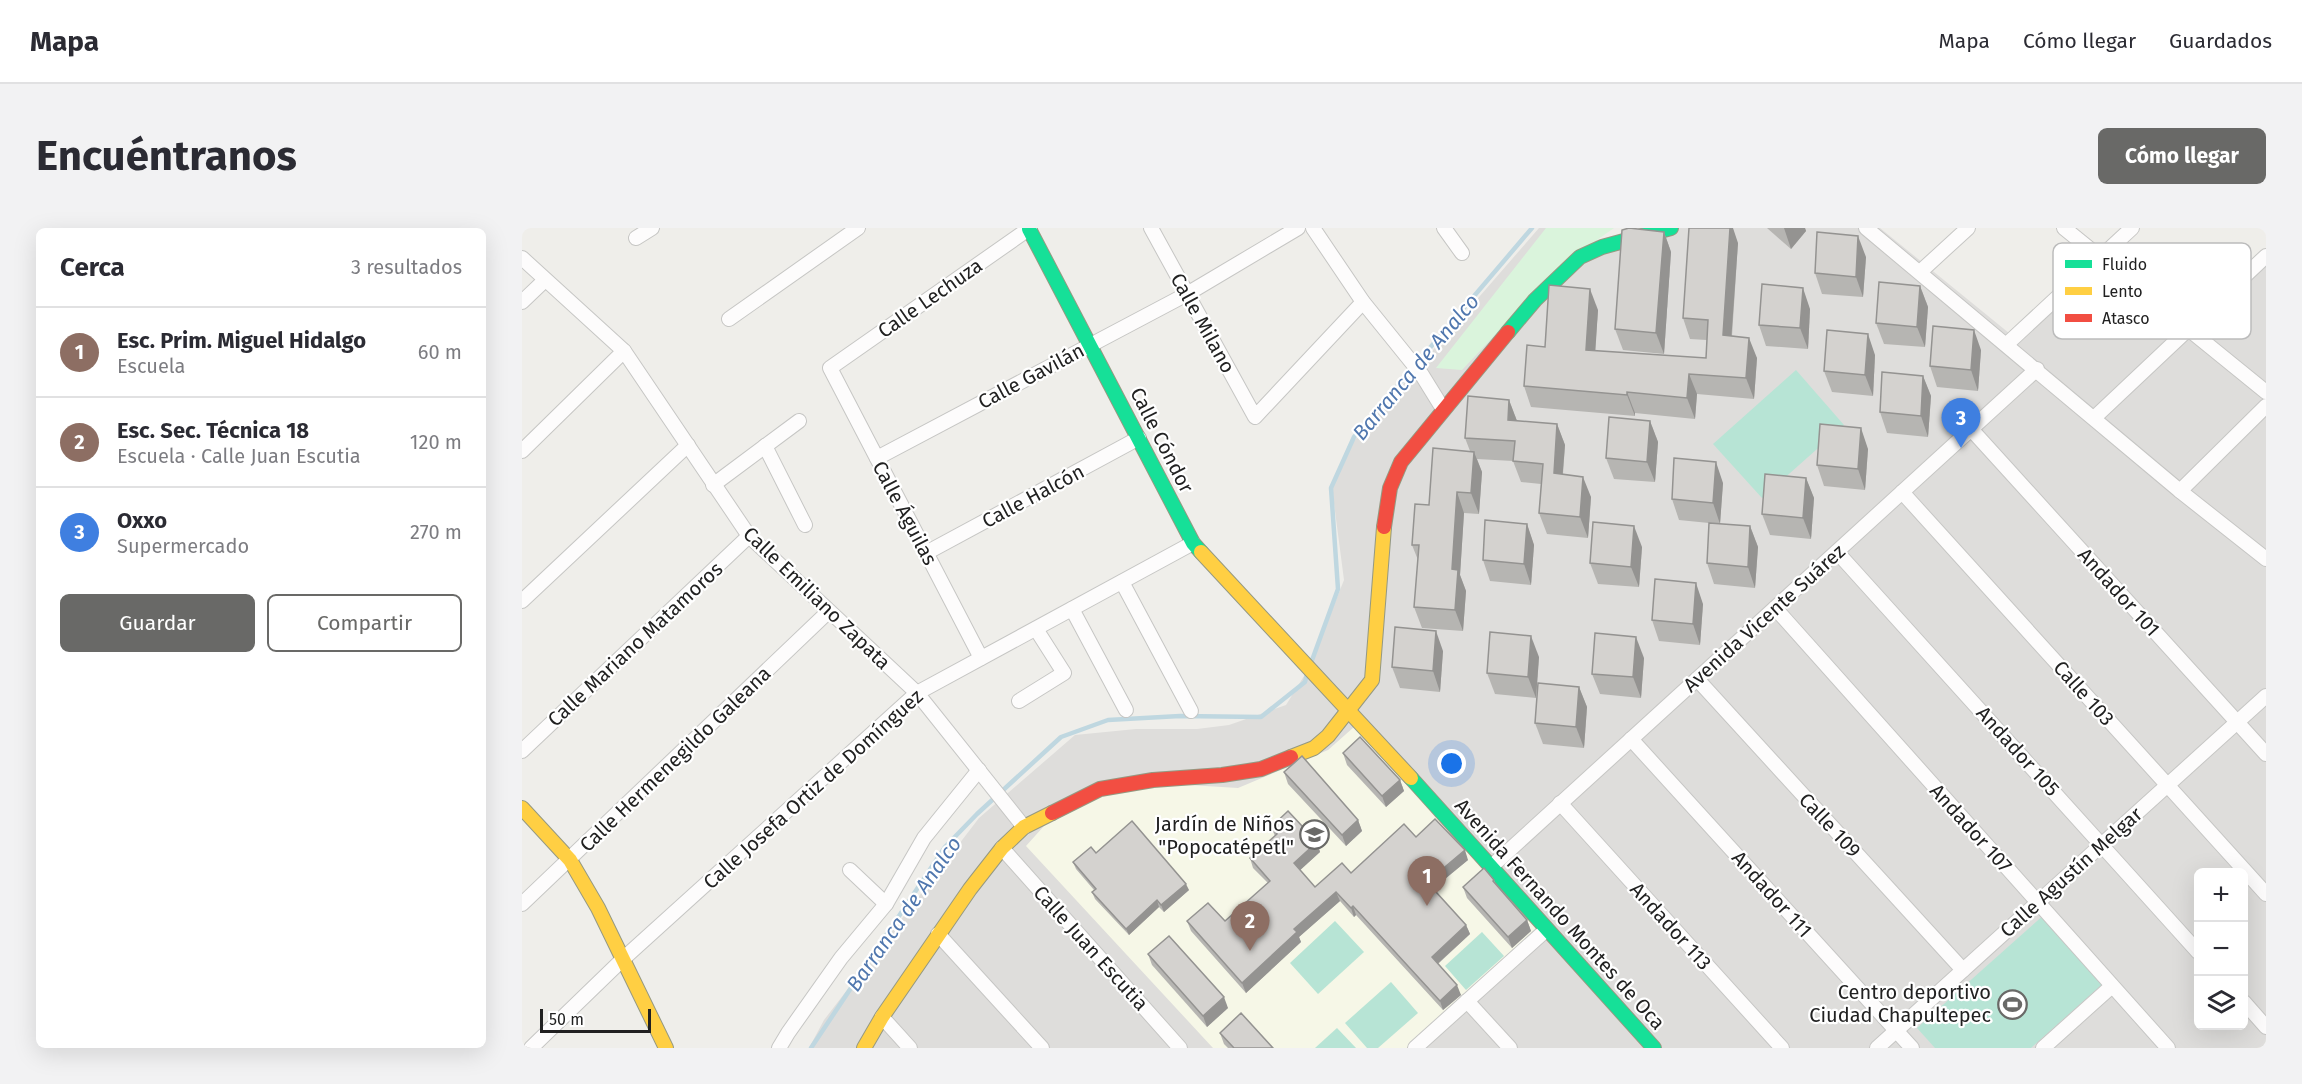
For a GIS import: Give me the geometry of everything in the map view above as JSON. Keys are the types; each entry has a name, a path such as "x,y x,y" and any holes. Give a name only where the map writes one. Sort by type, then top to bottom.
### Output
{"street":[{"path":"636,238 652,228"},
{"path":"729,319 858,228"},
{"name":"Calle Cóndor","path":"1029,228 1192,543 1291,647"},
{"name":"Calle Lechuza","path":"830,368 1029,228"},
{"name":"Calle Milano","path":"1151,228 1255,417 1363,302"},
{"name":"Calle Gavilán","path":"876,458 1187,294 1298,228"},
{"path":"1313,228 1363,302 1422,375 1443,409"},
{"path":"1444,228 1462,253"},
{"path":"864,1048 938,934 1002,848 1024,826 1100,789 1153,780 1222,775 1270,765 1314,748 1328,736 1372,680 1385,518 1390,488 1401,462 1535,300 1580,257 1602,247 1671,228"},
{"path":"1866,228 2180,491 2266,559"},
{"path":"1920,272 1968,228"},
{"path":"2064,228 2082,243"},
{"path":"2116,243 2132,228"},
{"path":"2251,270 2266,256"},
{"name":"Calle Emiliano Zapata","path":"522,258 624,351 749,536 917,693 1024,826"},
{"path":"522,302 545,280"},
{"path":"2007,344 2053,301"},
{"path":"2094,418 2177,339"},
{"path":"2201,339 2266,392"},
{"path":"522,451 624,351"},
{"name":"Calle Águilas","path":"830,368 981,658"},
{"name":"Avenida Vicente Suárez","path":"1491,866 2037,369"},
{"path":"2180,491 2266,406"},
{"path":"713,485 799,421"},
{"name":"Andador 101","path":"1971,429 2266,754"},
{"name":"Calle Halcón","path":"927,554 1139,438"},
{"path":"522,601 688,445"},
{"path":"765,446 805,525"},
{"name":"Calle 103","path":"1902,492 2266,894"},
{"name":"Calle Mariano Matamoros","path":"522,751 749,536"},
{"name":"Calle Josefa Ortiz de Domínguez","path":"531,1048 623,959 917,693 1192,543"},
{"name":"Andador 105","path":"1837,552 2194,946"},
{"path":"1122,582 1191,711"},
{"name":"Andador 107","path":"1775,608 2168,1048"},
{"path":"1072,609 1125,710"},
{"name":"Calle Hermenegildo Galeana","path":"522,904 828,612"},
{"path":"1019,701 1064,673 1036,629"},
{"name":"Avenida Fernando Montes de Oca","path":"1291,647 1319,681 1491,866 1654,1048"},
{"name":"Calle 109","path":"1697,679 1963,970"},
{"name":"Calle Agustín Melgar","path":"1877,1048 2266,696"},
{"name":"Andador 111","path":"1631,739 1912,1048"},
{"path":"779,1048 842,958 886,904 924,838 979,770"},
{"name":"Andador 113","path":"1560,803 1782,1048"},
{"path":"522,808 570,860 598,908 666,1048"},
{"name":"Calle Juan Escutia","path":"1002,848 1180,1048"},
{"path":"850,870 886,904"},
{"path":"1415,1048 1546,930"},
{"path":"938,934 1042,1048"},
{"path":"2043,1048 2112,986"},
{"path":"1467,1001 1510,1048"},
{"path":"2248,1007 2266,1027"},
{"path":"882,1017 910,1048"}],"shaded area":[{"path":"1539,228 1584,228 1600,244 1652,228 1880,228 2020,342 2053,310 2053,339 2251,339 2251,270 2266,256 2266,1048 809,1048 824,1020 979,818 1075,735 1136,729 1197,729 1229,725 1286,705 1309,668 1344,580 1332,488 1354,441"},
{"path":"1354,727 1542,933 1414,1048 1213,1048 1026,846 1044,826 1106,794 1156,783 1238,788 1328,750"}],"green space":[{"path":"1546,228 1614,228 1560,266 1462,370 1436,368"},
{"path":"1796,370 1844,425 1762,498 1713,444"},
{"name":"Centro deportivo Ciudad Chapultepec","path":"2046,913 2107,980 2031,1048 1935,1048 1917,1028"},
{"path":"1335,921 1364,952 1318,994 1290,963"},
{"path":"1482,932 1504,956 1466,990 1445,966"},
{"path":"1391,982 1418,1013 1378,1048 1367,1048 1345,1023"},
{"path":"1337,1028 1356,1048 1315,1048"}],"building":[{"path":"1629,228 1664,232 1656,333 1615,329 1622,230"},
{"path":"1689,228 1730,228 1723,335 1749,338 1746,378 1689,374 1687,398 1524,386 1527,345 1545,347 1549,285 1590,289 1586,350 1706,358 1708,320 1683,318"},
{"path":"1817,232 1858,236 1856,277 1815,273"},
{"path":"1879,282 1920,286 1917,327 1876,323"},
{"path":"1762,284 1803,288 1800,328 1759,325"},
{"path":"1933,326 1974,330 1971,370 1930,366"},
{"path":"1827,330 1868,334 1865,375 1824,371"},
{"path":"1882,372 1923,376 1921,416 1880,412"},
{"path":"1468,396 1509,400 1508,420 1557,424 1554,473 1583,477 1580,517 1539,513 1543,464 1513,461 1515,441 1465,438"},
{"path":"1609,417 1650,421 1647,462 1606,458"},
{"path":"1820,424 1861,428 1858,469 1817,465"},
{"path":"1433,448 1474,452 1471,493 1457,492 1452,569 1458,570 1455,610 1414,607 1419,545 1412,545 1415,504 1429,505"},
{"path":"1674,458 1716,462 1713,503 1672,499"},
{"path":"1765,474 1806,478 1803,518 1762,514"},
{"path":"1485,520 1527,524 1524,564 1483,560"},
{"path":"1593,522 1634,526 1631,567 1590,563"},
{"path":"1709,523 1750,526 1748,567 1707,563"},
{"path":"1655,579 1696,583 1693,624 1652,620"},
{"path":"1395,627 1436,631 1433,671 1392,667"},
{"path":"1490,632 1531,636 1528,677 1487,673"},
{"path":"1595,633 1636,637 1633,677 1592,674"},
{"path":"1538,683 1579,687 1576,727 1535,723"},
{"path":"1360,737 1400,780 1382,796 1343,753"},
{"path":"1302,756 1358,820 1342,835 1284,772"},
{"path":"1288,811 1317,842 1294,863 1315,887 1342,863 1351,873 1404,824 1416,837 1435,819 1465,850 1427,882 1466,925 1432,957 1457,985 1440,1001 1353,906 1351,908 1336,892 1294,929 1297,932 1242,983 1187,921 1208,903 1225,921 1270,881 1250,858 1277,834 1271,827"},
{"path":"1132,821 1186,884 1161,905 1157,900 1126,929 1092,892 1096,889 1073,862 1091,847 1096,853"},
{"path":"1484,868 1527,920 1508,937 1463,887"},
{"path":"1169,936 1224,997 1203,1016 1148,954"},
{"path":"1241,1013 1273,1048 1234,1048 1220,1033"}],"waterway":[{"name":"Barranca de Analco","path":"1311,663 1338,589 1331,488 1354,437 1532,228"},
{"name":"Barranca de Analco","path":"811,1048 945,847 977,814 1061,737 1108,720 1180,716 1261,717 1305,682 1307,674"}],"traffic: fast":[{"path":"1508,332 1535,300 1580,257 1602,247 1671,228"},
{"path":"1029,229 1193,543 1201,552"},
{"path":"1411,778 1654,1048"}],"traffic: slow":[{"path":"1291,757 1314,748 1328,736 1372,680 1384,527"},
{"path":"1201,552 1411,778"},
{"path":"522,808 570,860 598,908 666,1048"},
{"path":"864,1048 882,1017 970,889 1002,848 1024,827 1052,813"}],"traffic: jam":[{"path":"1384,527 1390,488 1401,462 1508,332"},
{"path":"1052,813 1100,789 1153,780 1222,775 1261,769 1291,757"}],"place":[{"name":"Oxxo","path":"1961,448"},
{"name":"Jardín de Niños \"Popocatépetl\"","path":"1315,835"},
{"name":"Esc. Prim. Miguel Hidalgo","path":"1427,906"},
{"name":"Esc. Sec. Técnica 18","path":"1250,951"},
{"name":"Centro deportivo Ciudad Chapultepec","path":"2012,1004"}]}
